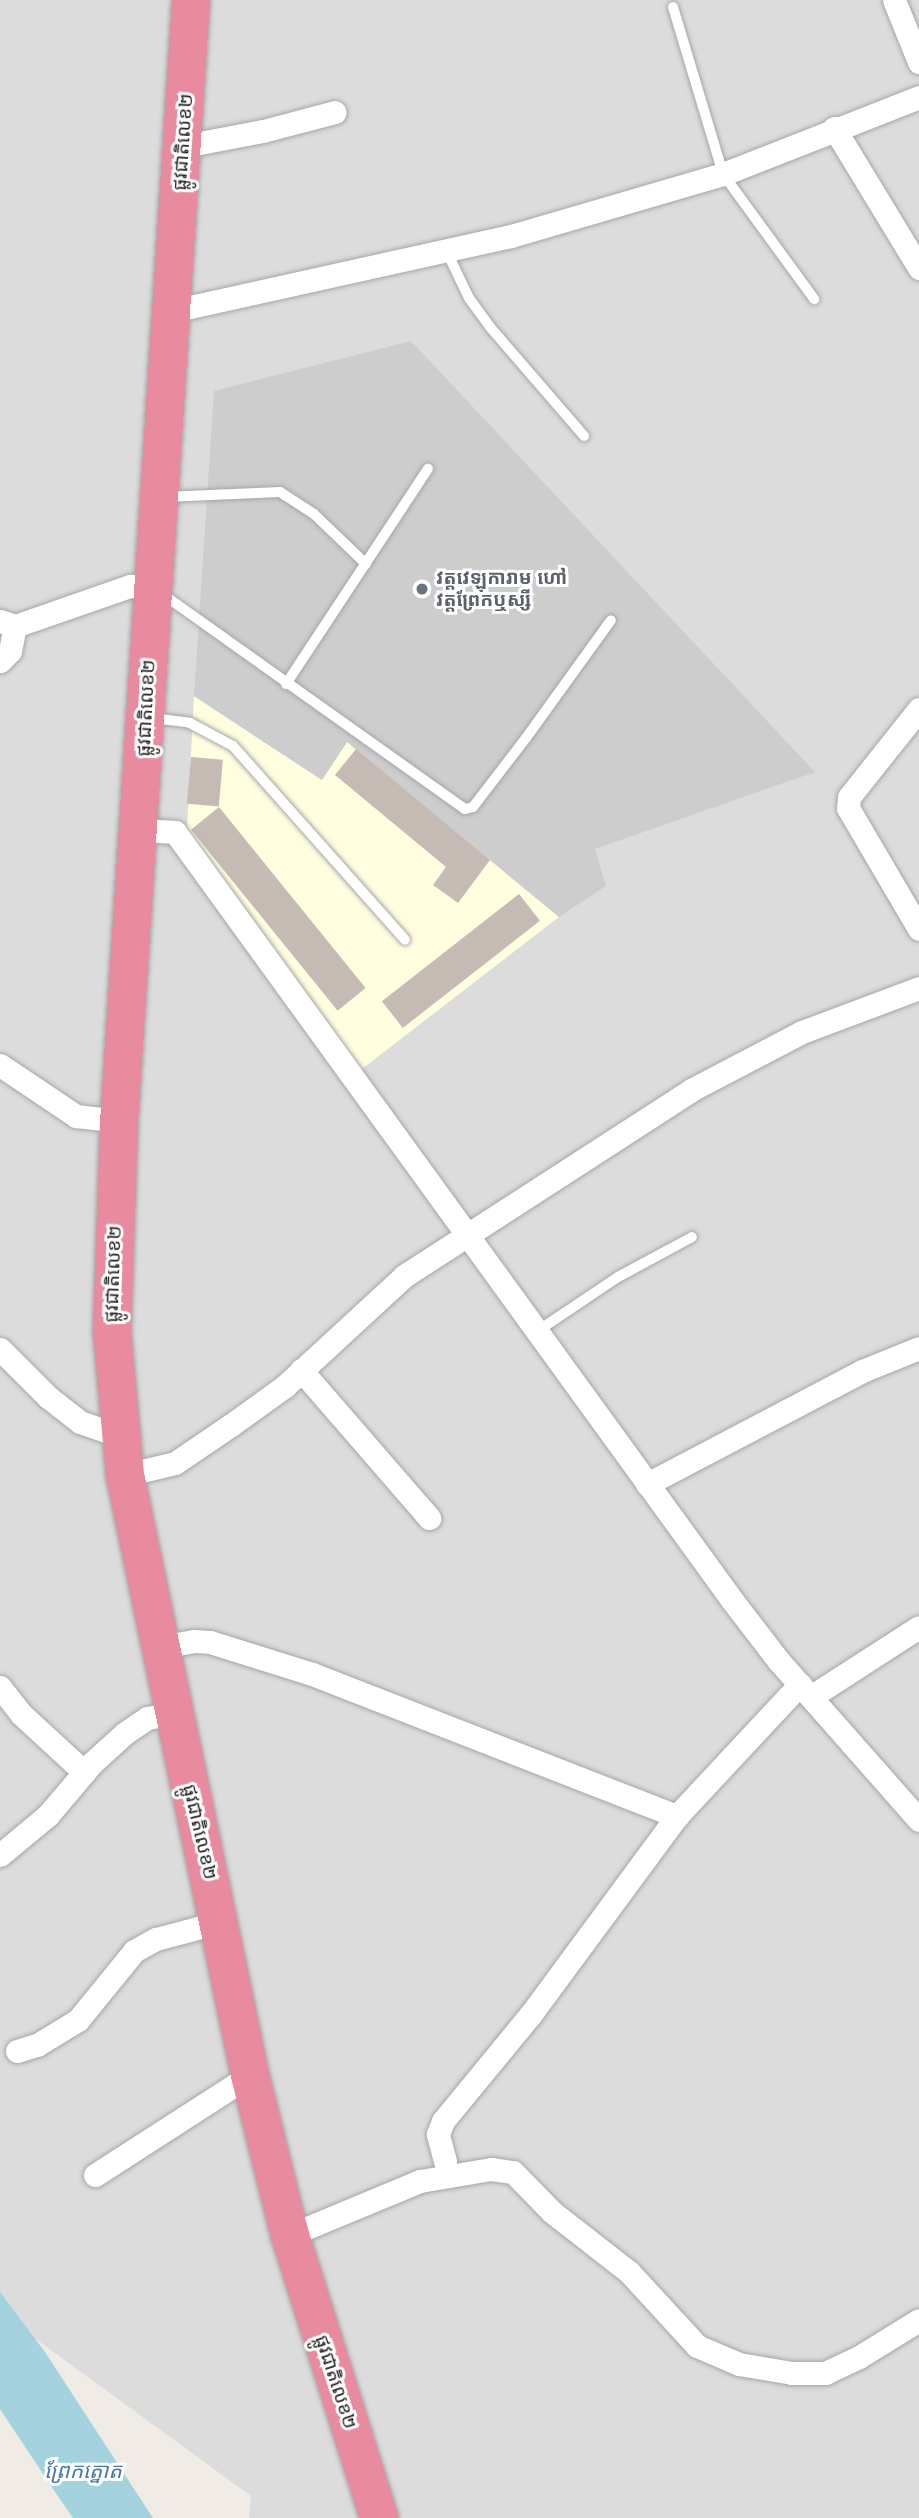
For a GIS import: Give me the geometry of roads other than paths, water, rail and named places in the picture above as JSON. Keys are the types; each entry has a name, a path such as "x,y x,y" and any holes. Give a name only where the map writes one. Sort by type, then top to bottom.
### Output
{"highway":[{"name":"ផ្លូវជាតិលេខ២","path":"191,0 184,146 119,1121 112,1332 125,1475 250,2075 290,2235 379,2518"}],"street":[{"path":"894,0 919,62"},
{"path":"172,311 511,236 723,174 834,128 919,97"},
{"path":"184,146 263,131 335,112"},
{"path":"834,128 919,268"},
{"path":"0,662 10,651 8,623 130,586 153,587"},
{"path":"919,709 849,797 848,808 919,929"},
{"path":"140,830 175,832 732,1600 919,1820"},
{"path":"125,1475 175,1463 285,1386 404,1276 691,1090 802,1032 919,988"},
{"path":"0,1065 76,1116 119,1121"},
{"path":"647,1485 862,1371 919,1348"},
{"path":"0,1349 48,1397 80,1422 120,1436"},
{"path":"301,1370 429,1518"},
{"path":"445,2161 438,2134 443,2121 531,2014 677,1816 806,1690 919,1627"},
{"path":"160,1647 193,1641 210,1642 312,1674 677,1816"},
{"path":"0,1687 21,1714 84,1772"},
{"path":"0,1855 48,1815 84,1772 125,1733 147,1718 174,1713"},
{"path":"17,2051 37,2045 78,2020 134,1951 156,1939 220,1922"},
{"path":"95,2175 250,2075"},
{"path":"290,2235 420,2181 491,2169 513,2172 552,2213 629,2272 698,2346 739,2364 792,2373 825,2373 859,2357 919,2320"}],"lane":[{"path":"673,7 723,174 814,299"},
{"path":"446,250 469,298 490,327 584,436"},
{"path":"286,684 428,469"},
{"path":"161,497 280,492 314,514 366,564"},
{"path":"153,587 286,684 466,808 472,807 511,758 611,620"},
{"path":"145,718 190,723 233,746 405,940"},
{"path":"536,1332 618,1277 692,1237"}],"water":[{"name":"ព្រែកត្នោត","path":"0,2292 45,2352 153,2518 73,2518 53,2489 0,2409"}],"place":[{"name":"វត្តវេឡុការាម ហៅ វត្តព្រែកឬស្សី","path":"422,589"}]}
